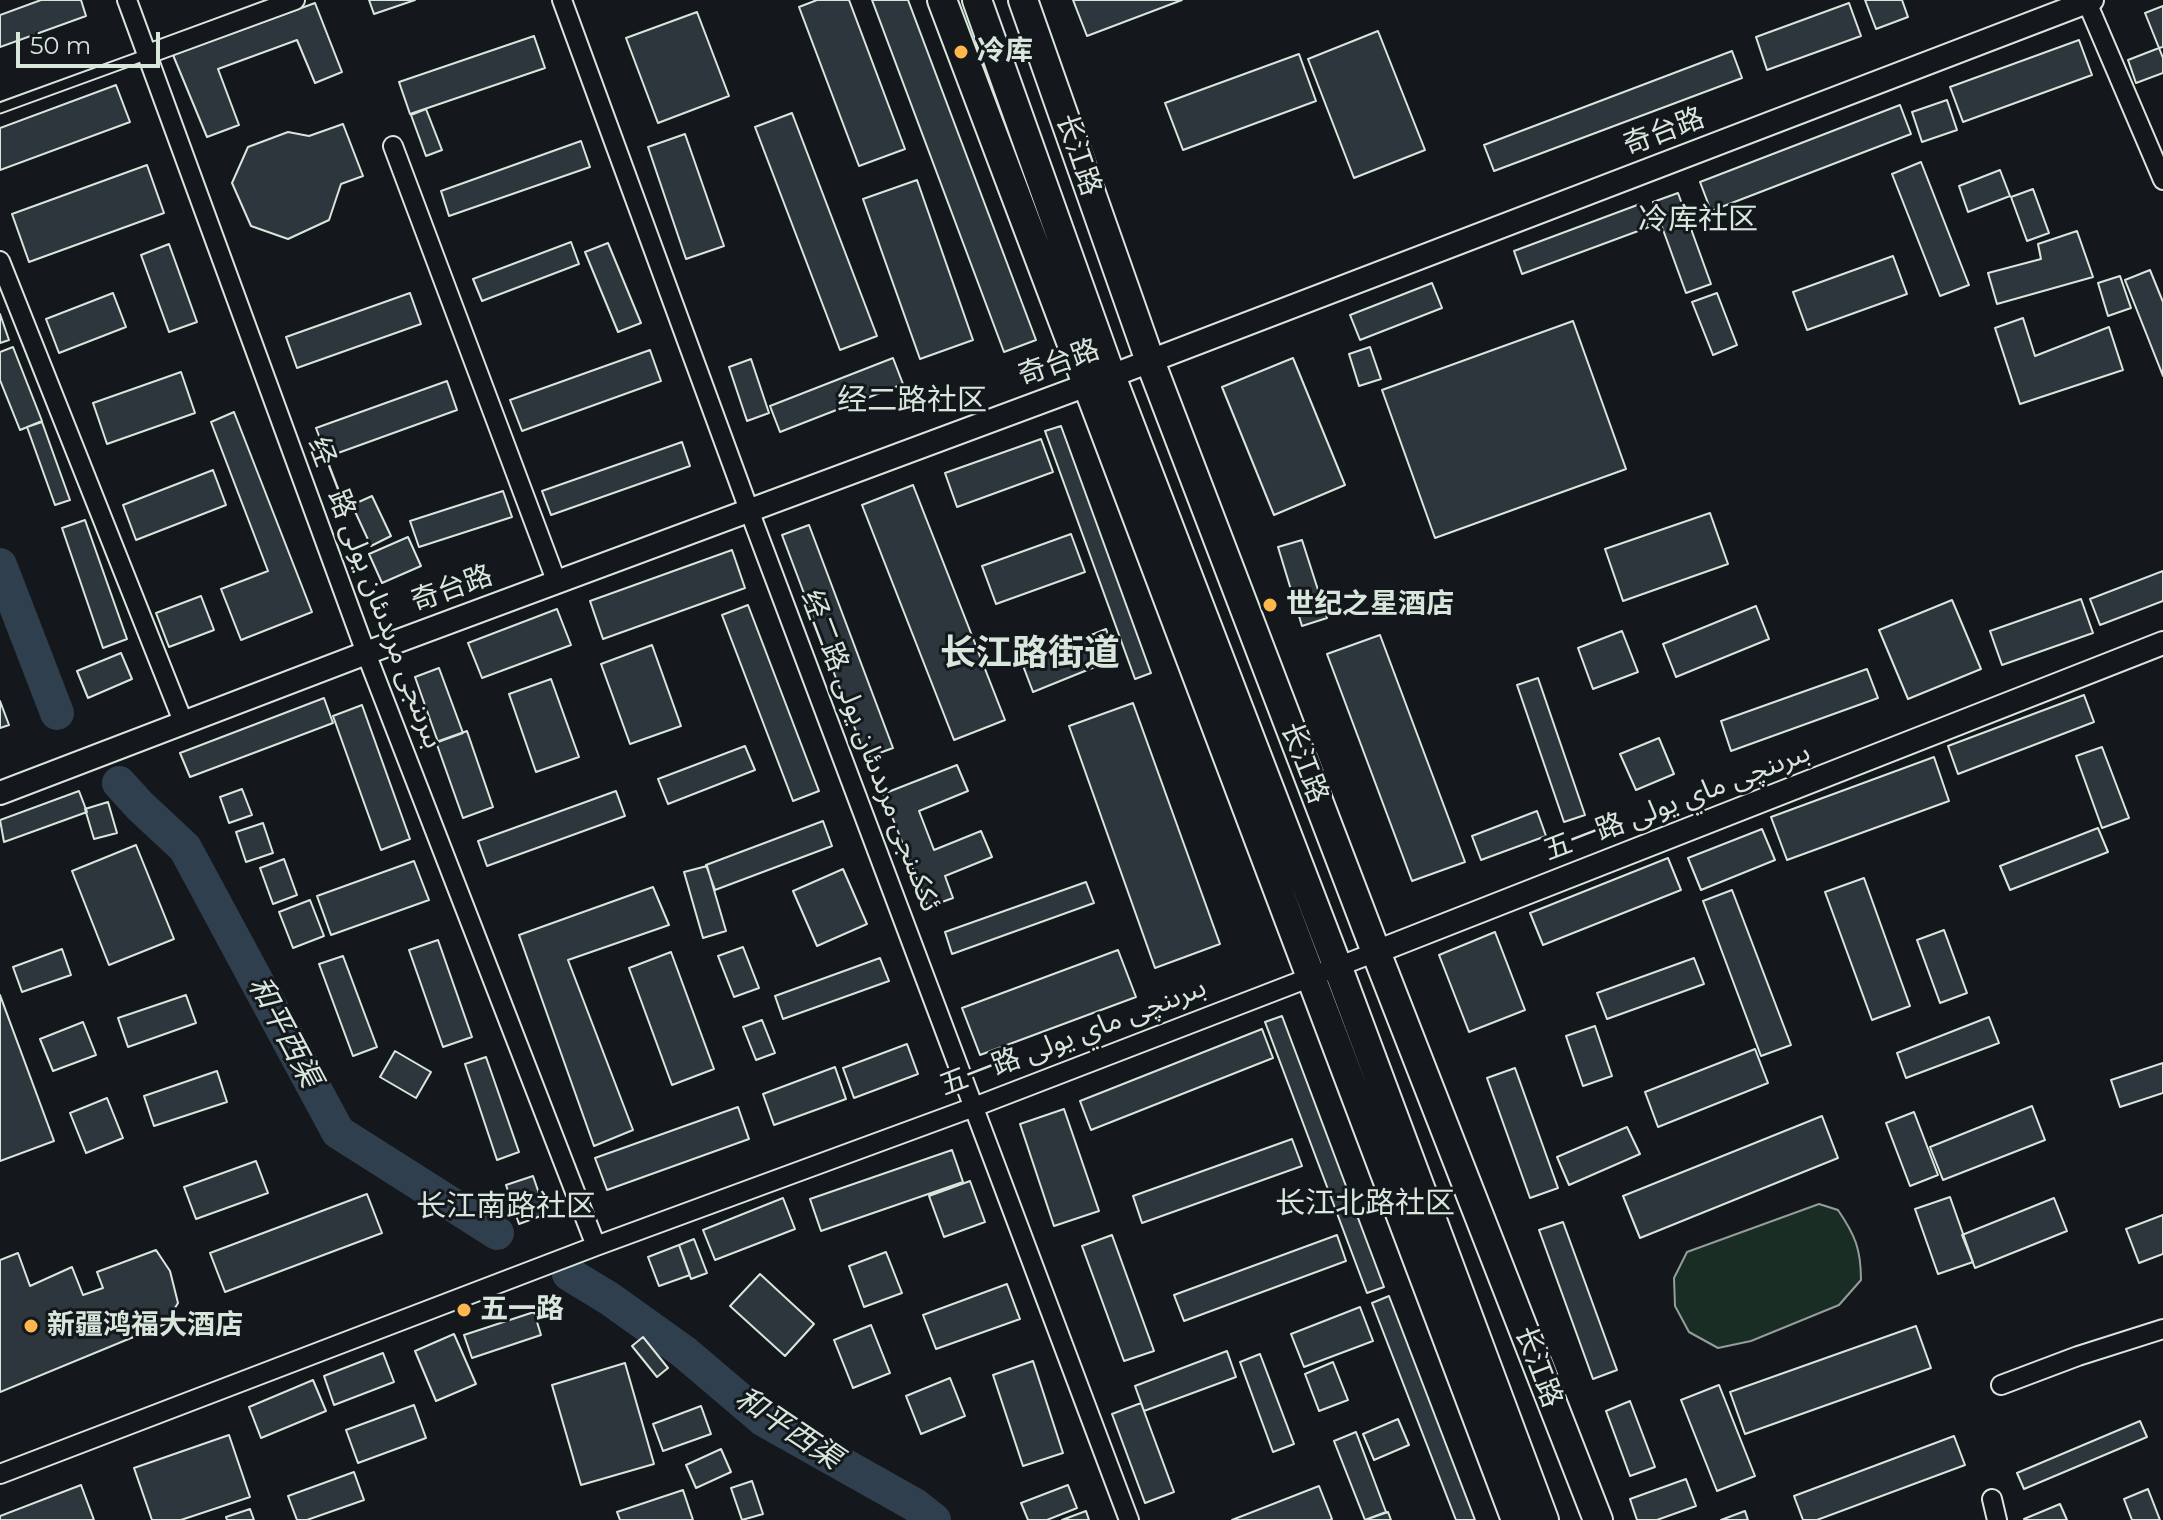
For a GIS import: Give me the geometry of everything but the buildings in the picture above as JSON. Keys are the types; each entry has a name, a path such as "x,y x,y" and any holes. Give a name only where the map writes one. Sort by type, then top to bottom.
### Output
{"main road":[{"path":"942,0 1099,381 1311,978 1516,1520"},
{"name":"长江路","path":"977,0 1099,381 1338,968 1544,1520"},
{"name":"长江路","path":"1023,0 1150,361 1598,1520"}],"street":[{"name":"经一路 بىرىنجى مرىدىئان يولى","path":"127,0 366,653 596,1246"},
{"path":"148,54 295,0"},
{"name":"经二路 ئككىنجى مرىدىئان يولى","path":"562,0 749,510 1129,1520"},
{"path":"2089,1 2163,180"},
{"name":"奇台路","path":"0,793 366,653 1099,381 2089,1"},
{"path":"393,146 557,583"},
{"path":"0,261 184,724"},
{"name":"五一路 بىرىنچى ماي يولى","path":"0,1474 596,1246 974,1107 1338,968 2163,643"},
{"path":"2001,1385 2163,1329"},
{"path":"1992,1499 1997,1520"}],"lane":[{"path":"0,108 148,54"}],"green space":[{"path":"1819,1204 1838,1210 1853,1235 1860,1260 1861,1280 1839,1305 1751,1341 1718,1348 1689,1332 1675,1306 1674,1278 1687,1252"}],"waterway":[{"name":"和平西渠","path":"0,565 57,713"},
{"name":"和平西渠","path":"119,783 185,848 338,1132 497,1233"},
{"name":"和平西渠","path":"569,1274 684,1352 764,1420 915,1505 934,1520"}],"place":[{"name":"冷库","path":"961,52"},
{"name":"世纪之星酒店","path":"1270,605"},
{"name":"五一路","path":"464,1310"},
{"name":"新疆鸿福大酒店","path":"31,1326"}],"district":[{"name":"冷库社区","path":"1698,220"},
{"name":"经二路社区","path":"912,401"},
{"name":"长江路街道","path":"1030,654"},
{"name":"长江北路社区","path":"1365,1204"},
{"name":"长江南路社区","path":"506,1207"}]}
